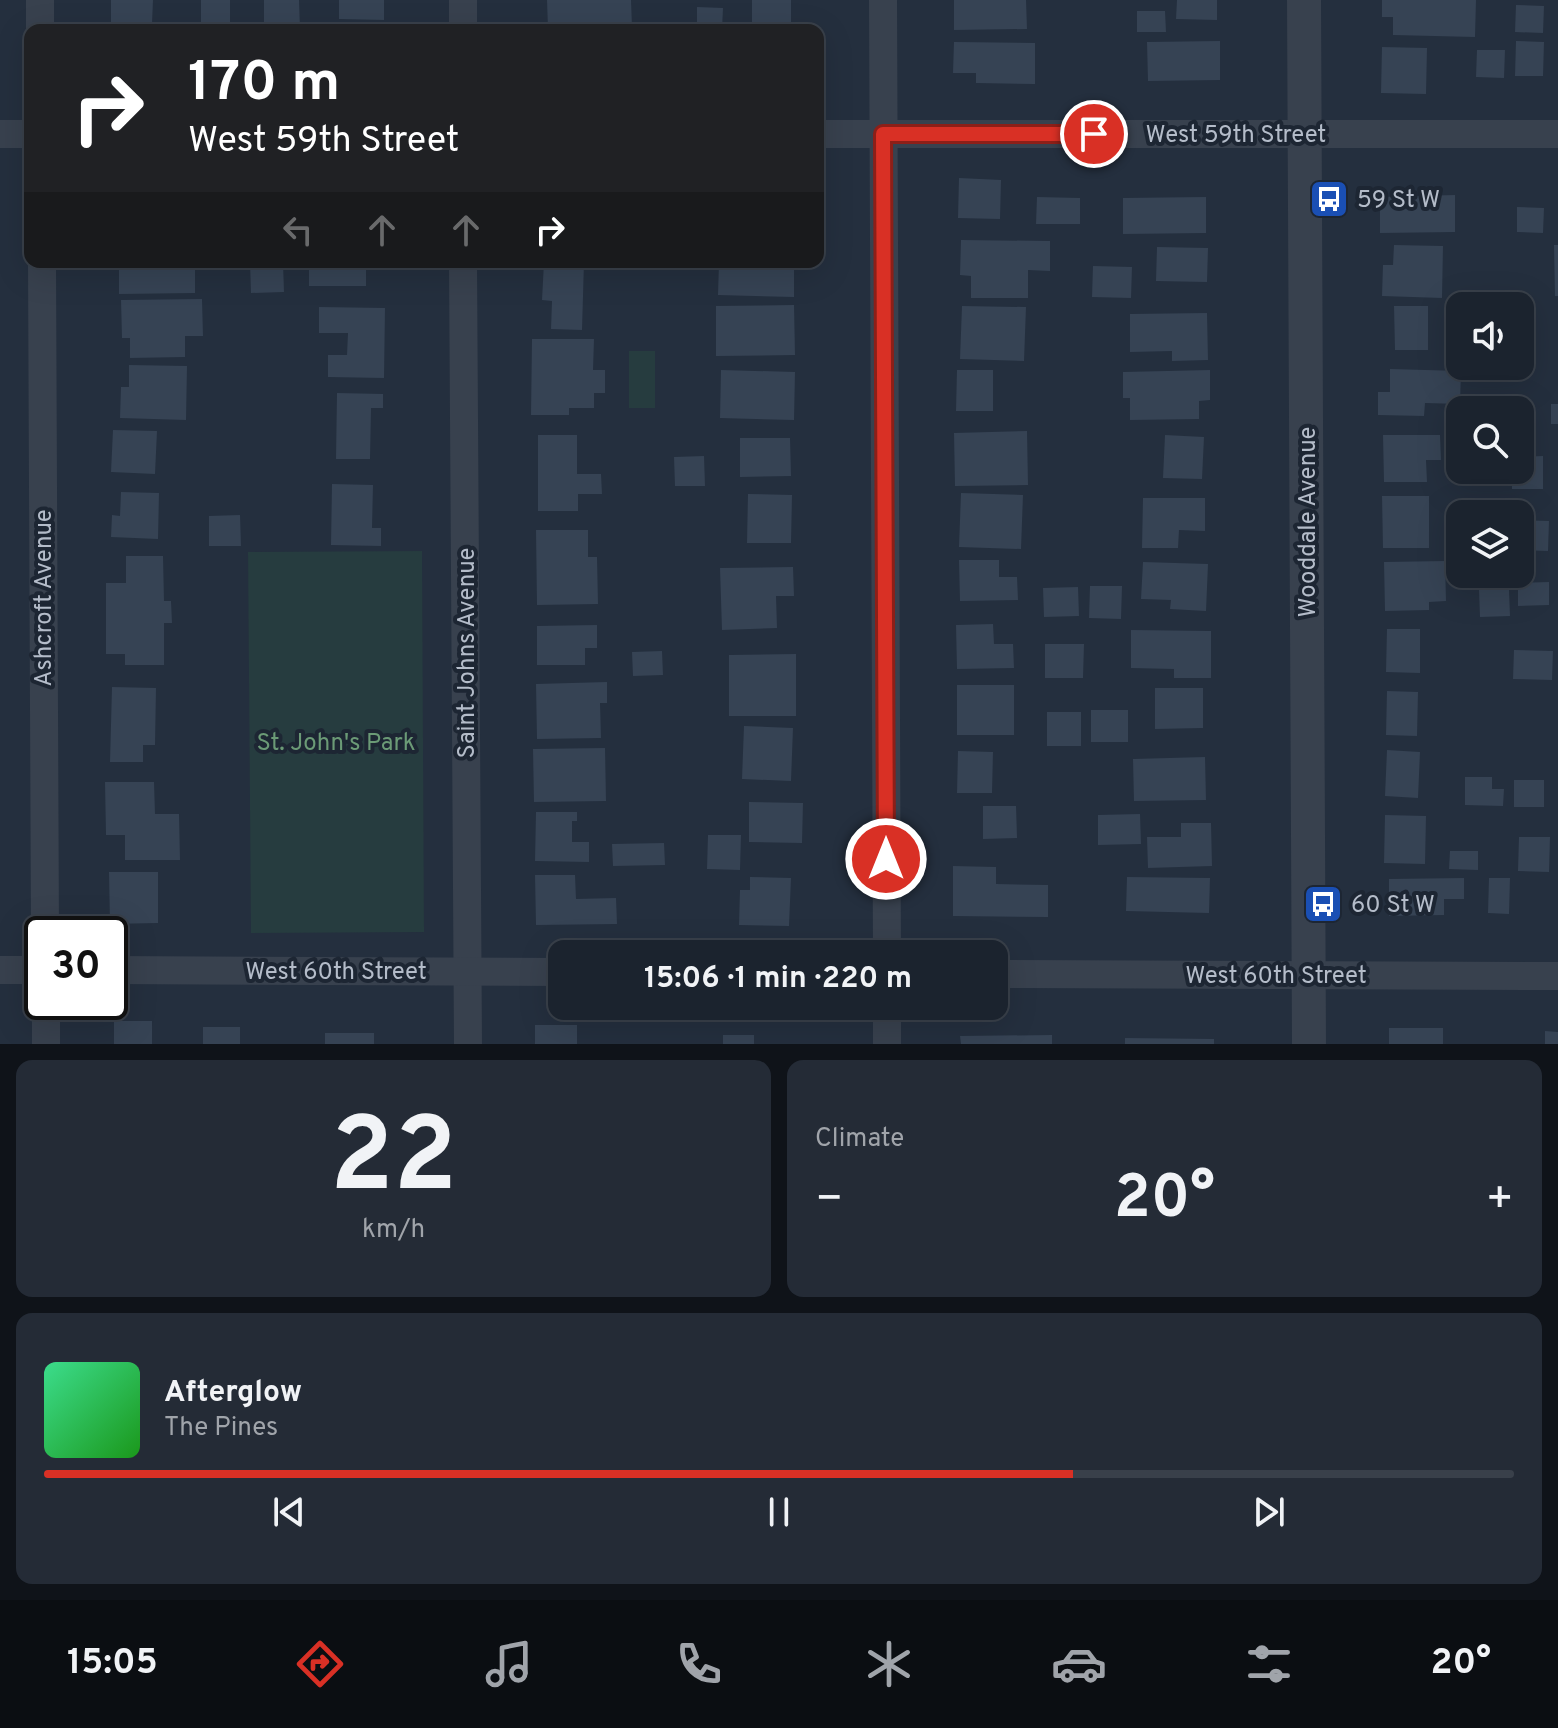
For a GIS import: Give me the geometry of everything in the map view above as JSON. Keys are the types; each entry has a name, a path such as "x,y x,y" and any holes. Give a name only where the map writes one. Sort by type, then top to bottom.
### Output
{"street":[{"path":"40,0 40,24"},
{"path":"463,0 463,24"},
{"path":"883,0 887,940"},
{"name":"Wooddale Avenue","path":"1304,0 1309,1044"},
{"path":"0,134 24,134"},
{"name":"West 59th Street","path":"824,134 1558,134"},
{"name":"Ashcroft Avenue","path":"42,268 45,916"},
{"name":"Saint Johns Avenue","path":"463,268 468,1044"},
{"path":"0,970 24,970"},
{"name":"West 60th Street","path":"128,970 548,972"},
{"name":"West 60th Street","path":"1008,974 1558,976"},
{"path":"46,1020 46,1044"},
{"path":"887,1020 887,1044"}],"green space":[{"path":"629,351 655,351 655,408 629,408"},
{"name":"St. John's Park","path":"422,551 424,932 251,933 248,552"}],"building":[{"path":"111,0 153,0 152,24 111,23"},
{"path":"201,0 230,0 230,24 201,24"},
{"path":"264,0 299,0 300,24 264,24"},
{"path":"339,0 384,0 384,20 339,19"},
{"path":"547,0 631,0 632,24 548,24"},
{"path":"752,0 791,0 791,22 752,22"},
{"path":"954,0 1026,0 1027,29 954,30"},
{"path":"1177,0 1217,0 1217,20 1176,19"},
{"path":"1382,0 1476,0 1475,37 1393,35 1393,17 1382,17"},
{"path":"1516,5 1544,6 1543,33 1515,32"},
{"path":"697,7 723,8 722,24 697,24"},
{"path":"1137,11 1165,11 1166,32 1137,32"},
{"path":"1220,41 1220,80 1148,81 1147,42"},
{"path":"1516,41 1544,42 1543,76 1515,76"},
{"path":"954,42 1035,43 1035,84 976,83 976,73 953,73"},
{"path":"1382,47 1427,48 1426,94 1381,93"},
{"path":"1477,50 1505,50 1504,78 1476,77"},
{"path":"959,178 1001,180 1000,219 958,218"},
{"path":"1455,195 1455,232 1380,233 1380,197"},
{"path":"1037,197 1080,198 1080,224 1036,224"},
{"path":"1206,197 1206,233 1123,234 1123,198"},
{"path":"1517,207 1544,208 1543,233 1517,232"},
{"path":"961,240 1050,241 1050,271 1028,270 1028,298 971,298 971,276 960,275"},
{"path":"1394,245 1443,246 1442,298 1382,296 1383,265 1393,265"},
{"path":"1554,245 1558,245 1558,296 1555,296"},
{"path":"1157,247 1208,248 1207,282 1156,281"},
{"path":"1093,266 1132,267 1131,298 1092,297"},
{"path":"119,268 195,268 195,293 119,294"},
{"path":"250,268 283,268 284,292 251,293"},
{"path":"309,268 366,268 366,286 309,286"},
{"path":"544,268 584,268 582,330 551,329 552,301 542,300"},
{"path":"719,268 794,268 794,297 718,295"},
{"path":"202,299 203,336 185,336 185,357 130,358 130,338 122,338 121,300"},
{"path":"794,305 795,355 716,356 716,306"},
{"path":"962,306 1026,307 1024,361 960,359"},
{"path":"1394,306 1428,306 1428,350 1395,350"},
{"path":"319,307 385,308 384,378 328,377 328,355 347,355 348,333 319,333"},
{"path":"1207,313 1208,360 1172,361 1172,351 1130,352 1130,314"},
{"path":"532,339 594,339 593,370 605,370 605,393 594,393 594,408 569,408 569,415 531,415"},
{"path":"129,365 187,366 186,420 120,418 121,387 129,387"},
{"path":"1390,369 1446,371 1446,380 1461,380 1460,396 1446,396 1446,404 1425,403 1424,416 1378,415 1378,392 1390,392"},
{"path":"721,370 795,372 794,420 720,418"},
{"path":"957,370 993,370 993,411 956,411"},
{"path":"1210,370 1210,400 1199,401 1199,419 1130,420 1130,398 1123,398 1123,372"},
{"path":"337,393 383,394 383,408 371,408 370,459 336,459"},
{"path":"1551,404 1558,404 1558,424 1551,424"},
{"path":"113,430 157,431 155,474 111,472"},
{"path":"1027,431 1028,485 955,486 954,433"},
{"path":"538,435 577,435 577,474 601,474 602,494 578,494 578,511 538,511"},
{"path":"1165,435 1204,437 1202,479 1163,478"},
{"path":"1383,435 1440,435 1441,460 1426,460 1427,482 1384,482"},
{"path":"740,438 790,438 791,476 740,477"},
{"path":"704,456 705,486 675,486 674,457"},
{"path":"1534,456 1543,456 1543,489 1512,489 1512,484 1534,484"},
{"path":"332,484 373,485 372,528 381,528 381,546 331,545"},
{"path":"121,492 159,493 158,539 111,537 112,515 120,516"},
{"path":"961,493 1023,495 1021,549 959,547"},
{"path":"748,494 792,495 791,543 747,543"},
{"path":"1382,496 1429,496 1429,548 1383,548"},
{"path":"1143,498 1205,498 1205,531 1179,530 1178,548 1142,548"},
{"path":"240,515 241,546 209,546 209,516"},
{"path":"1534,520 1549,521 1548,551 1534,550"},
{"path":"536,530 588,530 588,557 597,557 598,604 537,605"},
{"path":"126,556 163,556 164,601 171,601 172,623 164,623 164,665 125,665 125,654 106,654 106,583 126,583"},
{"path":"959,560 999,560 999,577 1017,577 1018,600 960,601"},
{"path":"1445,561 1446,601 1429,602 1429,610 1385,611 1384,562"},
{"path":"1143,562 1208,564 1206,611 1170,609 1171,600 1141,599"},
{"path":"793,567 794,596 776,596 777,628 722,630 720,568"},
{"path":"1534,582 1549,582 1549,605 1518,606 1518,588 1534,588"},
{"path":"1090,586 1122,586 1121,619 1089,618"},
{"path":"1078,587 1079,616 1044,617 1043,588"},
{"path":"1479,590 1509,590 1510,616 1480,617"},
{"path":"993,624 994,644 1013,644 1014,668 957,669 956,625"},
{"path":"597,625 597,648 585,648 585,665 537,665 537,626"},
{"path":"1387,629 1420,629 1420,673 1386,672"},
{"path":"1131,630 1211,631 1211,678 1174,678 1174,669 1131,668"},
{"path":"1045,644 1084,644 1083,678 1045,678"},
{"path":"1514,650 1553,651 1552,680 1513,679"},
{"path":"662,651 663,675 633,676 632,652"},
{"path":"796,654 796,716 729,716 729,655"},
{"path":"607,682 607,703 600,703 601,738 537,739 536,684"},
{"path":"957,685 1014,685 1014,735 957,735"},
{"path":"112,687 156,688 155,745 143,745 143,762 110,762"},
{"path":"1155,688 1203,688 1203,728 1155,729"},
{"path":"1387,691 1418,692 1417,736 1386,735"},
{"path":"1091,710 1128,710 1128,742 1091,742"},
{"path":"1047,712 1081,712 1081,746 1047,746"},
{"path":"744,726 793,728 791,781 742,779"},
{"path":"605,748 606,801 534,802 533,749"},
{"path":"1387,750 1420,752 1418,798 1385,796"},
{"path":"958,751 993,752 992,793 957,793"},
{"path":"1205,757 1206,800 1134,801 1133,759"},
{"path":"1465,777 1492,777 1492,789 1504,789 1503,806 1465,805"},
{"path":"1514,780 1544,780 1544,807 1514,807"},
{"path":"105,782 154,782 155,814 179,814 180,860 125,860 125,835 106,835"},
{"path":"749,802 803,803 802,843 749,842"},
{"path":"983,806 1016,806 1017,838 983,839"},
{"path":"536,812 577,812 577,821 572,821 572,842 589,842 589,862 535,861"},
{"path":"1140,814 1141,844 1098,845 1098,815"},
{"path":"1385,815 1426,816 1425,864 1384,863"},
{"path":"1181,823 1211,823 1212,866 1148,868 1147,837 1181,837"},
{"path":"708,835 741,835 740,870 707,869"},
{"path":"1519,837 1550,837 1549,872 1518,871"},
{"path":"664,843 665,865 613,866 612,844"},
{"path":"1450,851 1478,851 1478,870 1449,869"},
{"path":"953,866 996,867 996,884 1048,885 1048,917 953,916"},
{"path":"109,872 158,872 158,923 128,924 128,916 110,916"},
{"path":"535,875 575,875 576,899 616,898 617,924 536,925"},
{"path":"750,877 791,878 789,926 739,925 740,890 750,890"},
{"path":"1127,877 1210,878 1209,913 1126,911"},
{"path":"1464,878 1464,899 1444,899 1444,915 1389,916 1389,879"},
{"path":"1489,878 1510,878 1509,914 1488,913"},
{"path":"114,1021 152,1021 152,1044 114,1044"},
{"path":"535,1025 577,1025 577,1044 535,1044"},
{"path":"203,1027 240,1027 240,1044 203,1044"},
{"path":"1389,1028 1443,1028 1443,1044 1389,1044"},
{"path":"1545,1031 1558,1032 1558,1044 1545,1044"},
{"path":"325,1033 374,1033 374,1044 325,1044"},
{"path":"723,1035 754,1035 754,1044 723,1044"},
{"path":"1052,1035 1052,1044 961,1044 960,1036"},
{"path":"1125,1038 1214,1039 1214,1044 1125,1044"}],"place":[{"name":"59 St W","path":"1329,199"},
{"name":"60 St W","path":"1323,904"}],"route":[{"path":"886,859 883,134 1094,134"}]}
